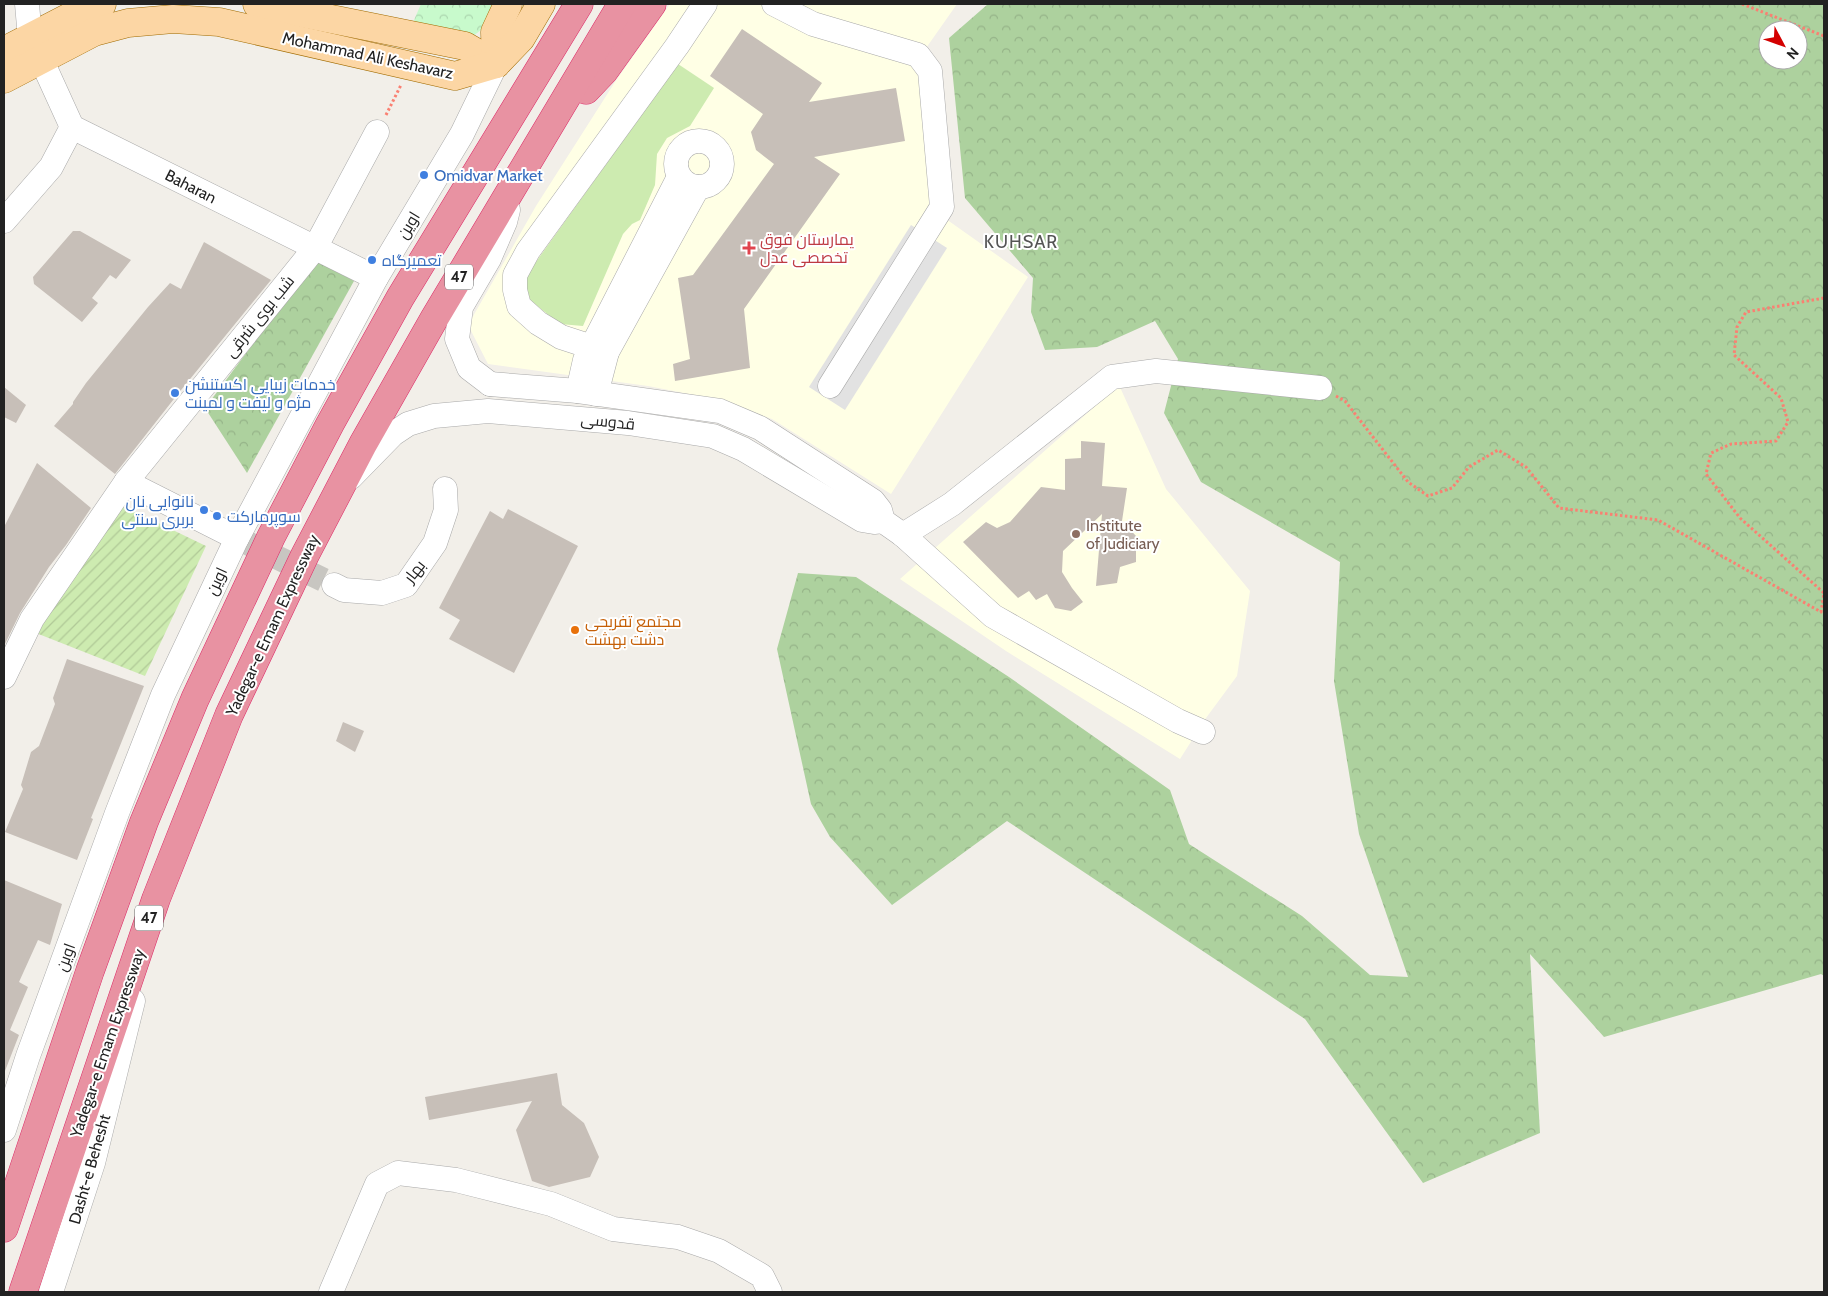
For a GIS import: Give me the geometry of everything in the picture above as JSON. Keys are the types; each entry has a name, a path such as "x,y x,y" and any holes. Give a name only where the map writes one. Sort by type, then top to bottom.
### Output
{"highway":[{"name":"47","path":"4,1228 90,971 144,822 195,699 266,546 330,424 400,298 579,4"},
{"name":"Yadegar-e Emam Expressway","path":"22,1292 156,899 229,715 338,490 434,319 622,4"},
{"path":"544,136 604,71 652,4"}],"main road":[{"name":"Mohammad Ali Keshavarz","path":"4,79 35,48 85,8 102,4"},
{"name":"Mohammad Ali Keshavarz","path":"257,4 465,46 496,64"},
{"name":"اوین","path":"496,64 495,32 508,4"},
{"name":"اوین","path":"496,64 521,38 541,4"},
{"name":"Mohammad Ali Keshavarz","path":"4,51 35,48 128,23 173,19 219,22 455,76 496,64"}],"street":[{"path":"4,221 51,167 72,127 35,48 27,4"},
{"path":"599,349 561,337 538,323 519,306 515,290 515,275 528,251 677,46 705,4"},
{"path":"774,4 812,24 918,55 930,72 942,207 830,386"},
{"name":"اوین","path":"4,1130 32,1046 117,813 160,704 236,538 376,278 462,134 496,64"},
{"name":"Baharan","path":"72,127 376,278"},
{"name":"شب بوی شرقی","path":"4,677 32,619 126,482 315,248 378,132"},
{"path":"587,392 599,349 689,182"},
{"path":"512,187 505,222 489,259 461,307 457,339 469,368 490,384 587,392 720,411 760,428 873,501 880,510 883,521 903,535 993,616 1178,721 1203,732"},
{"path":"903,535 952,504 1112,378 1156,370 1320,388"},
{"path":"488,411 490,384"},
{"name":"قدوسی","path":"338,490 393,434 408,424 434,416 488,411 628,422 713,436 743,449 862,520 883,521"},
{"path":"126,482 236,538"},
{"name":"بهار","path":"334,585 344,590 382,593 406,585 435,543 446,510 445,489"},
{"name":"Dasht-e Behesht","path":"55,1287 93,1163 128,1023 156,899"},
{"path":"331,1292 377,1184 398,1173 456,1180 551,1204 612,1229 678,1237 718,1251 762,1276 770,1292"}],"path":[{"path":"1742,4 1824,36"},
{"path":"378,132 410,67"},
{"path":"1320,388 1346,401 1408,482 1428,496 1452,488 1468,467 1498,450 1526,467 1559,508 1658,520 1821,612 1824,593 1740,518 1706,474 1711,452 1731,444 1776,441 1788,422 1781,398 1734,355 1737,327 1746,312 1824,298"}],"shaded area":[{"name":"یمارستان فوق تخصصی عدل","path":"670,4 957,4 924,51 938,69 954,204 946,219 1028,277 891,494 772,419 715,399 648,386 488,364 468,325 536,206 615,82"},
{"path":"911,225 947,248 845,410 809,387"},
{"name":"Institute of Judiciary","path":"1119,385 1166,489 1250,591 1237,676 1206,718 1180,759 1006,651 900,579"}],"green space":[{"path":"421,4 498,4 485,26 473,36 411,27"},
{"path":"988,4 1824,4 1824,976 1821,974 1604,1037 1530,954 1540,1133 1423,1183 1305,1019 1007,821 892,905 830,837 811,804 777,649 798,573 856,577 1009,677 1170,790 1189,844 1302,916 1370,975 1408,977 1359,834 1334,681 1340,562 1201,482 1164,413 1178,359 1155,321 1097,347 1045,350 1031,312 1033,278 965,198 949,38"},
{"path":"678,64 714,88 690,126 667,138 657,154 655,185 640,220 632,224 623,234 583,326 560,324 526,297 528,273"},
{"path":"316,260 354,281 247,473 205,408"},
{"path":"123,506 206,546 145,676 36,633"}],"building":[{"path":"742,29 822,83 809,102 896,88 905,141 814,157 840,174 744,309 750,368 675,381 673,364 690,359 678,278 693,275 774,164 756,150 751,132 763,114 710,76"},
{"path":"73,231 80,231 131,260 116,279 110,275 92,298 98,303 82,322 34,284 33,277"},
{"path":"204,242 271,280 115,474 54,426 73,404 86,383 170,283 181,289"},
{"path":"4,387 26,405 16,423 4,417"},
{"path":"1081,441 1105,443 1102,486 1127,488 1122,521 1136,536 1136,562 1120,567 1117,583 1096,586 1102,514 1063,551 1062,572 1083,602 1071,611 1055,608 1047,594 1036,600 1029,591 1018,598 963,542 986,522 997,528 1010,522 1041,487 1065,490 1065,459 1081,458"},
{"path":"37,463 91,508 49,567 20,613 4,646 4,527"},
{"path":"508,509 578,546 514,673 449,639 460,620 439,608 490,511 503,519"},
{"path":"67,659 144,686 91,818 93,819 77,860 5,832 23,789 21,785 31,752 39,746 55,704 53,698"},
{"path":"343,722 364,731 355,752 336,741"},
{"path":"4,880 62,904 50,945 38,940 19,982 28,987 10,1030 19,1035 5,1071"},
{"path":"557,1073 562,1105 584,1123 599,1157 590,1177 549,1187 532,1181 516,1130 532,1101 429,1120 425,1097"}],"tunnel":[{"path":"237,538 334,585"}],"place":[{"name":"Omidvar Market","path":"424,175"},
{"name":"یمارستان فوق تخصصی عدل","path":"749,248"},
{"name":"تعمیرگاه","path":"372,260"},
{"name":"خدمات زیبایی اکستنشن مژه و لیفت و لمینت","path":"175,393"},
{"name":"نانوایی نان بربری سنتی","path":"204,510"},
{"name":"سوپرمارکت","path":"217,516"},
{"name":"Institute of Judiciary","path":"1076,534"},
{"name":"مجتمع تفریحی دشت بهشت","path":"575,630"}],"district":[{"name":"KUHSAR","path":"1021,242"}]}
